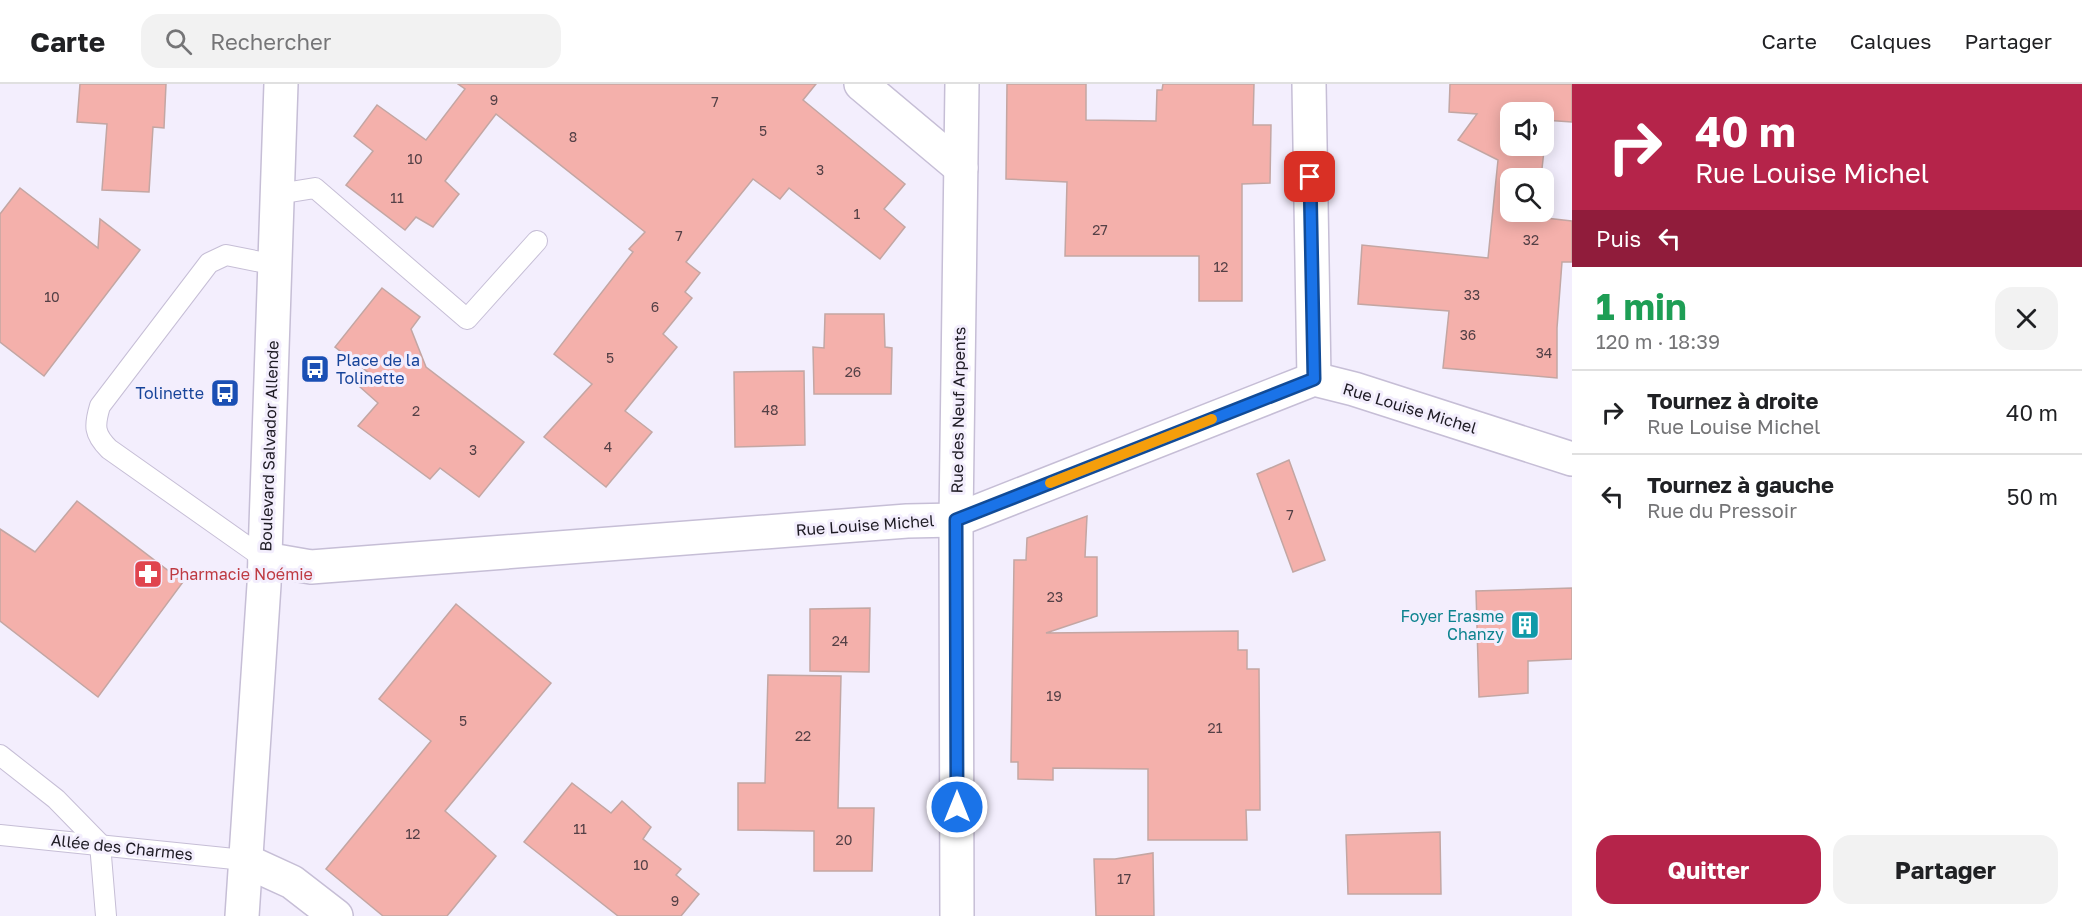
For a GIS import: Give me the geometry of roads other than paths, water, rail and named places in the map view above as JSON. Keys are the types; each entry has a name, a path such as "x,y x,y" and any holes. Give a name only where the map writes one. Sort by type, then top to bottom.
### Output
{"street":[{"name":"Boulevard Salvador Allende","path":"242,916 265,560 281,84"},
{"path":"861,84 961,168"},
{"name":"Rue des Neuf Arpents","path":"957,916 956,520 962,84"},
{"path":"1308,84 1314,379"},
{"name":"Rue Louise Michel","path":"265,560 311,567 907,521 956,520 1314,379 1354,389 1572,459"},
{"path":"244,860 292,882 336,916"}],"lane":[{"path":"278,194 315,188 467,319 537,241"},
{"path":"265,560 109,449 98,438 95,421 100,406 209,263 226,255 276,265"},
{"path":"0,756 56,799 100,844 106,916"},
{"name":"Allée des Charmes","path":"0,835 244,860"}],"place":[{"name":"Place de la Tolinette","path":"315,369"},
{"name":"Tolinette","path":"225,393"},
{"name":"Pharmacie Noémie","path":"148,574"},
{"name":"Foyer Erasme Chanzy","path":"1525,625"}]}
